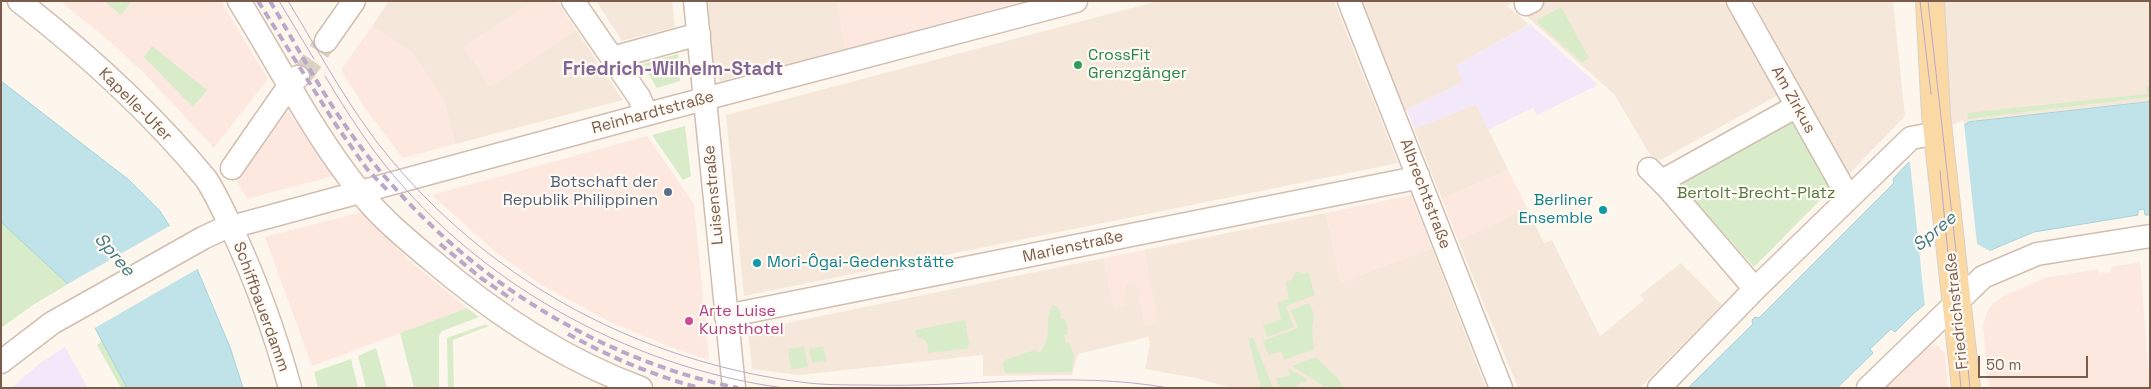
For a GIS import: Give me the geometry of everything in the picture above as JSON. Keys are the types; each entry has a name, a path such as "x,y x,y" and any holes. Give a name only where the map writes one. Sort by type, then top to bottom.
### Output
{"main road":[{"name":"Friedrichstraße","path":"1915,1 1924,42 1937,127 1966,388"},
{"name":"Friedrichstraße","path":"1930,1 1937,127"}],"street":[{"name":"Kapelle-Ufer","path":"19,1 90,59 139,105 206,179 231,226"},
{"path":"238,1 293,82 360,192 376,209 416,247 491,309 583,363 640,388"},
{"path":"326,41 354,1"},
{"path":"573,1 639,97 646,114"},
{"name":"Luisenstraße","path":"695,1 734,388"},
{"name":"Reinhardtstraße","path":"1,362 38,332 60,318 203,238 231,226 1076,1"},
{"name":"Albrechtstraße","path":"1349,1 1501,388"},
{"name":"Am Zirkus","path":"1738,1 1842,186 1851,196"},
{"path":"612,58 699,34"},
{"path":"232,168 293,82"},
{"path":"1744,301 1655,175 1793,99"},
{"path":"1659,388 1744,301 1911,138 1937,127"},
{"name":"Marienstraße","path":"726,316 1230,216 1406,180 1418,175"},
{"name":"Schiffbauerdamm","path":"231,226 264,304 290,388"},
{"path":"1868,388 1956,295 1983,277 2032,256 2150,236"}],"shaded area":[{"path":"60,1 221,1 268,79 214,148 144,73 109,41"},
{"path":"389,1 534,1 464,47 490,86 576,30 623,100 455,144 444,101 413,54 372,26"},
{"path":"534,1 557,1 576,30 490,86 464,47"},
{"path":"596,1 672,1 675,27 622,41"},
{"path":"707,1 837,1 846,49 721,81 714,75"},
{"path":"837,1 1024,1 846,49"},
{"path":"1158,1 1334,1 1398,163 744,296 726,115"},
{"path":"1359,1 1515,1 1507,6 1529,24 1456,66 1464,82 1402,112"},
{"path":"1547,1 1729,1 1780,94 1655,163 1614,94 1524,14"},
{"path":"1753,1 1893,1 1905,116 1848,175"},
{"path":"1938,1 2150,1 2150,102 1969,122 1964,126 1963,120 1952,125"},
{"path":"1530,24 1598,85 1537,115 1533,108 1488,130 1476,104 1414,129 1407,110 1463,82 1456,66"},
{"path":"372,26 413,54 444,101 455,144 403,158 367,111 341,70"},
{"path":"1476,104 1508,170 1442,199 1414,129"},
{"path":"288,111 333,176 247,199 237,181"},
{"path":"647,136 694,204 709,360 680,351 610,322 540,284 493,250 432,195"},
{"path":"1508,170 1526,206 1502,221 1458,240 1442,199"},
{"path":"1411,195 1432,248 1341,282 1326,213"},
{"path":"1526,206 1544,243 1552,240 1600,336 1644,300 1640,295 1681,263 1722,305 1640,388 1518,388 1458,240 1502,221"},
{"path":"361,212 411,262 467,308 312,366 265,237"},
{"path":"1326,213 1341,282 1432,248 1486,388 1231,388 1196,378 1145,369 1150,344 1148,337 1078,354 1072,375 983,376 983,355 799,375 752,369 748,331 1104,258 1114,308 1125,283 1133,281 1137,283 1145,325 1158,322 1144,250"},
{"path":"1144,250 1159,322 1145,325 1137,283 1133,281 1126,283 1126,288 1124,289 1127,306 1114,309 1104,258"},
{"path":"2140,262 2150,388 1989,388 1983,327 1986,314 2000,298 2045,278 2099,269 2099,273 2111,272 2111,267"},
{"path":"1928,345 1938,346 1945,353 1948,388 1882,388"},
{"path":"65,347 88,388 11,388 39,364"}],"green space":[{"path":"104,1 132,1 121,15"},
{"path":"1561,7 1589,58 1582,62 1536,21"},
{"path":"152,46 207,90 193,107 144,57"},
{"path":"678,54 680,81 657,88 642,64"},
{"path":"2150,86 2150,97 1968,119 1967,113 2147,94 2147,87"},
{"name":"Bertolt-Brecht-Platz","path":"1791,117 1831,189 1754,267 1676,180"},
{"path":"685,126 691,176 683,180 652,135"},
{"path":"1,222 68,284 33,305 1,328"},
{"path":"1296,272 1302,274 1308,272 1315,295 1286,306 1294,327 1267,337 1263,325 1281,320 1277,303 1289,299 1286,282 1293,279"},
{"path":"1309,303 1314,314 1312,331 1314,349 1284,360 1281,352 1269,356 1263,341 1298,328 1291,310"},
{"path":"1052,306 1056,306 1061,312 1060,317 1066,321 1068,334 1064,335 1066,343 1069,343 1074,355 1072,372 1005,373 1003,365 1005,360 1035,350 1040,353 1047,340 1048,318"},
{"path":"467,308 479,317 442,331 439,336 439,388 414,388 400,333"},
{"path":"965,320 969,344 967,349 928,353 927,342 922,338 917,338 915,330"},
{"path":"486,324 489,326 453,340 454,388 448,388 447,338"},
{"path":"1253,337 1273,388 1261,388 1248,338"},
{"path":"102,341 127,388 121,388 97,345"},
{"path":"804,346 808,367 791,370 788,349"},
{"path":"823,346 827,361 812,363 809,349"},
{"path":"376,348 387,388 366,388 358,356"},
{"path":"1316,357 1339,380 1343,388 1327,388 1292,366"},
{"path":"351,359 358,388 318,388 314,372"},
{"path":"1288,368 1307,379 1305,383 1301,381 1296,388 1280,388 1276,378 1290,376"}],"water":[{"name":"Spree","path":"1,81 129,180 160,211 197,269 230,347 243,388 127,388 95,328 68,284 1,222"},
{"name":"Spree","path":"2150,102 2150,215 2145,215 2144,209 2138,210 2138,215 2034,232 1991,250 1913,314 1895,332 1891,329 1870,349 1873,353 1837,388 1688,388 1753,324 1752,320 1755,317 1759,318 1894,183 1893,179 1908,163 1969,122"}],"pier":[{"path":"1964,123 1977,244 1992,252 1925,307 1910,162 1908,160"},
{"path":"173,224 199,268 93,329 66,285"}],"tunnel":[{"path":"298,77 305,71 326,41"}],"tram line":[{"path":"279,1 314,59"},
{"path":"288,1 338,84 378,144 434,206 478,245 526,280 576,310 629,336 684,356 741,372 808,383 906,385 1093,380 1169,388"},
{"path":"1920,1 1931,94"},
{"path":"1928,1 1970,388"},
{"path":"325,76 368,143 413,198 457,239 504,277 556,310 610,338 667,360 725,377 784,388"},
{"path":"1940,171 1961,388"},
{"path":"1031,388 1089,388"}],"railway":[{"path":"258,1 336,125 367,169 389,192"},
{"path":"270,1 324,93 360,146 397,190 437,231 481,268 527,301 577,330 628,354 682,374 738,388"},
{"path":"440,244 481,278 513,300"},
{"path":"568,334 632,365 700,388"}],"place":[{"name":"CrossFit Grenzgänger","path":"1078,65"},
{"name":"Botschaft der Republik Philippinen","path":"668,192"},
{"name":"Berliner Ensemble","path":"1603,210"},
{"name":"Mori-Ôgai-Gedenkstätte","path":"757,263"},
{"name":"Arte Luise Kunsthotel","path":"689,321"}],"district":[{"name":"Friedrich-Wilhelm-Stadt","path":"673,70"}]}
